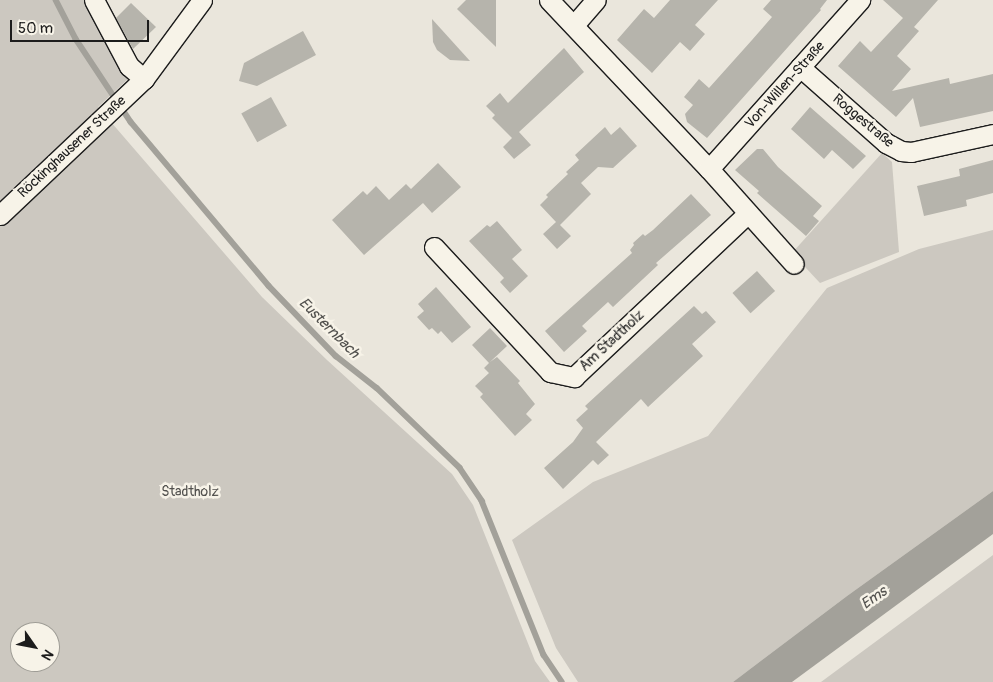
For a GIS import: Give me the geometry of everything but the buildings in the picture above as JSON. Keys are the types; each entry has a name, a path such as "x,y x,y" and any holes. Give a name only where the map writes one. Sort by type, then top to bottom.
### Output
{"street":[{"path":"94,0 129,66 144,79"},
{"name":"Röckinghausener Straße","path":"0,215 144,79 202,0"},
{"path":"549,0 709,169 794,264"},
{"path":"574,25 596,0"},
{"name":"Von-Willen-Straße","path":"709,169 860,0"},
{"name":"Roggestraße","path":"800,67 886,143 901,151 911,152 993,134"},
{"name":"Am Stadtholz","path":"434,247 550,372 574,377 748,213"}],"green space":[{"name":"Stadtholz","path":"0,0 85,0 128,79 98,107 262,297 327,360 452,474 473,505 535,661 550,682 0,682"},
{"path":"882,153 892,162 899,252 820,283 792,253"},
{"path":"993,230 993,491 847,596 733,682 578,682 556,648 512,540 593,482 708,436 827,288 919,249"},
{"path":"993,555 993,682 821,682"}],"water":[{"name":"Ems","path":"993,491 993,534 792,682 733,682 847,596"}],"waterway":[{"name":"Eusternbach","path":"56,0 76,39 131,122 269,286 336,356 377,388 460,468 482,501 544,655 562,682"}]}
